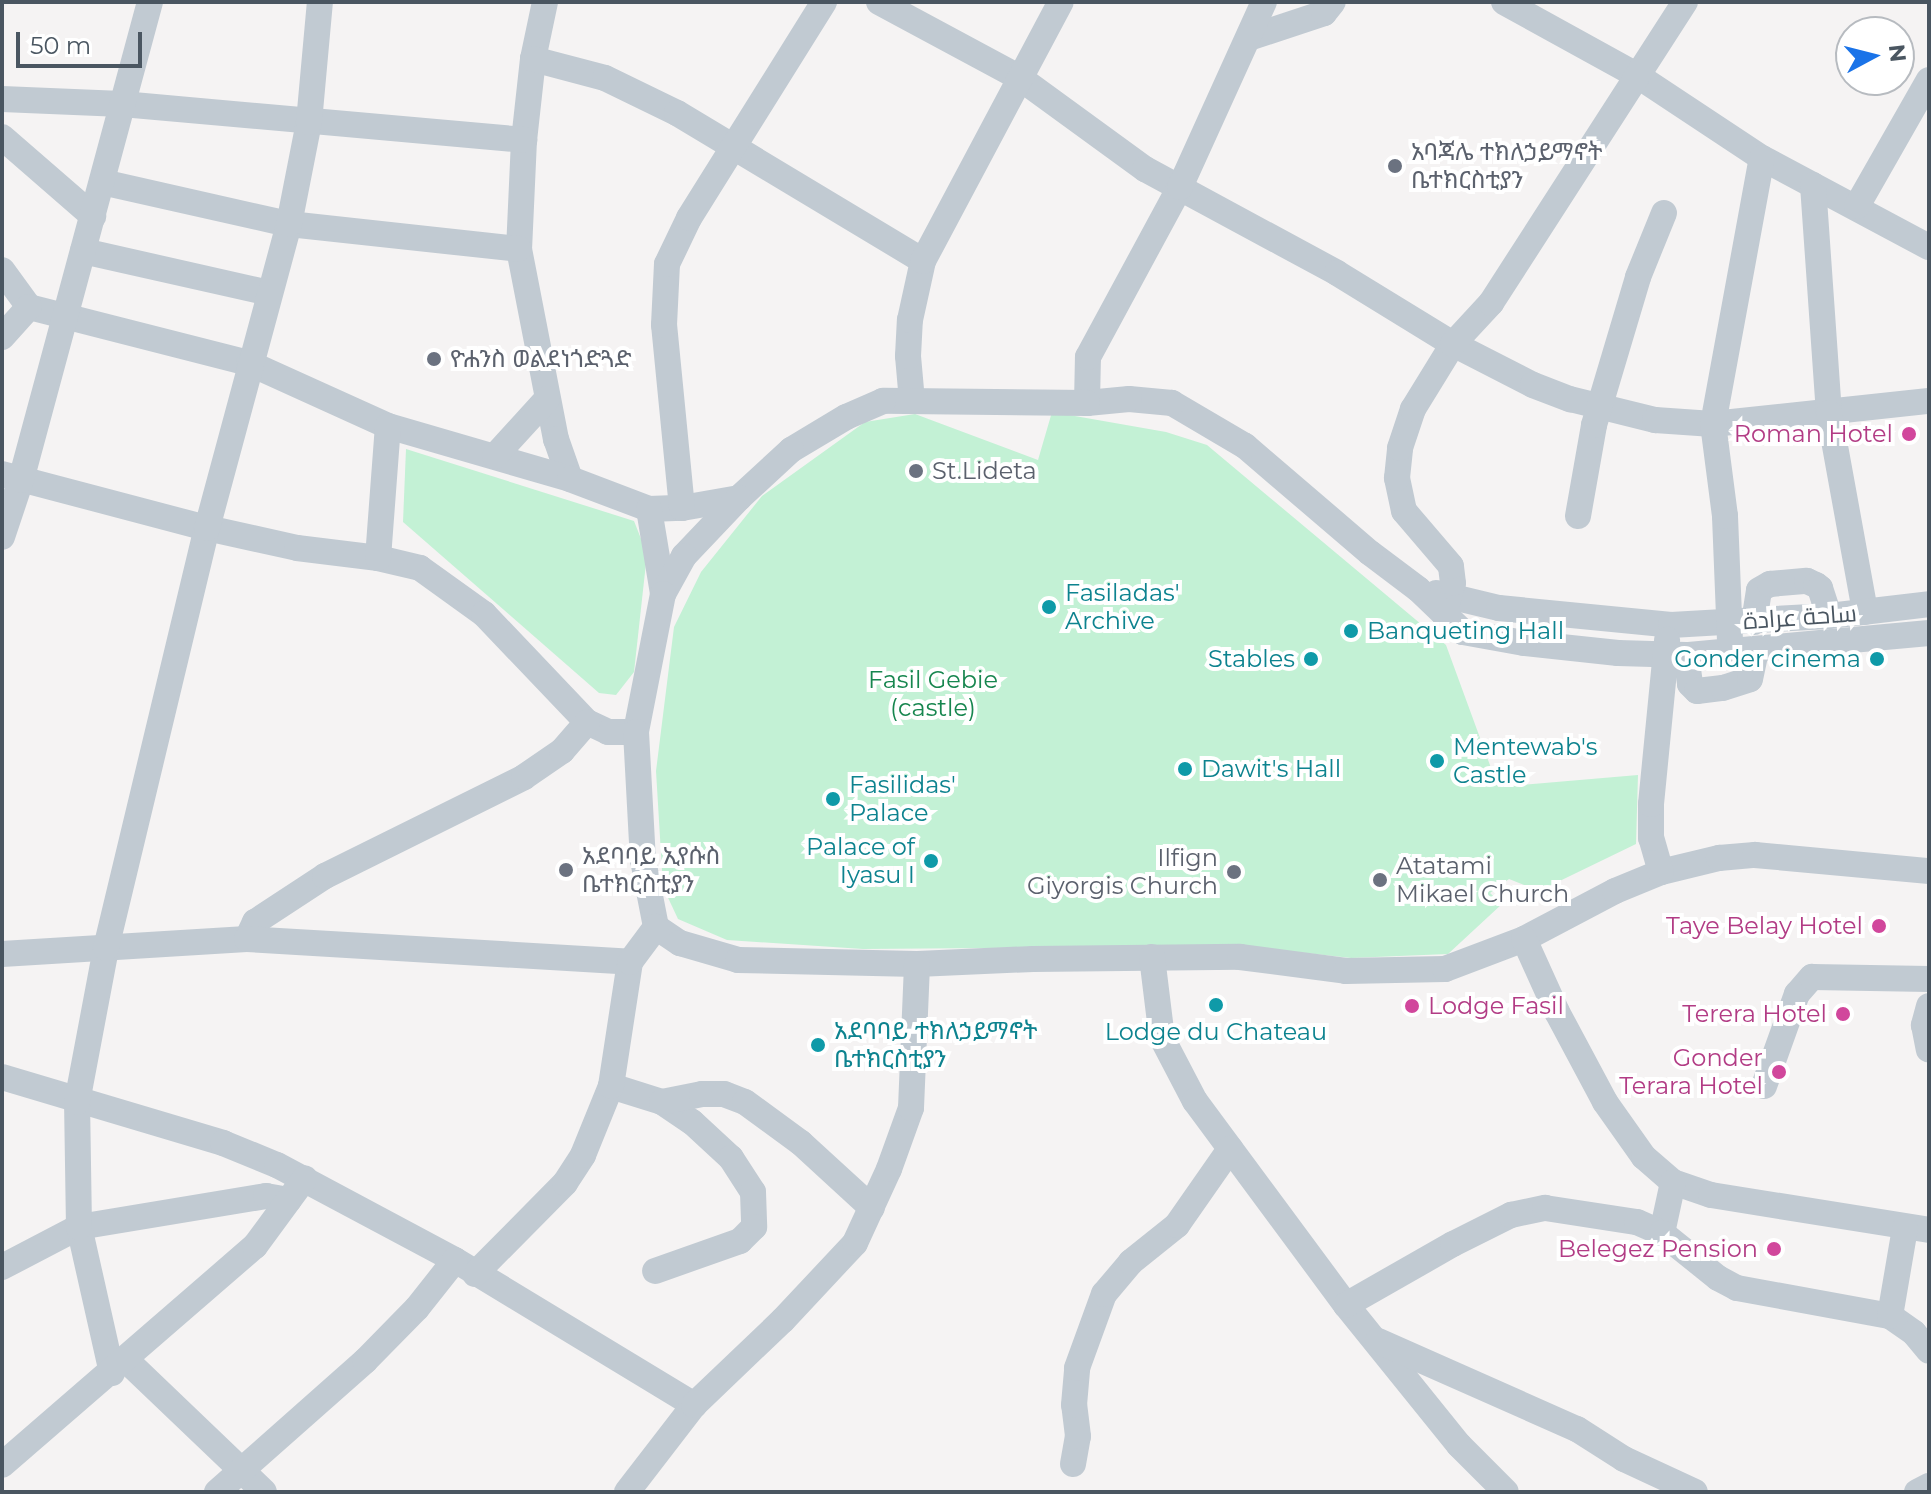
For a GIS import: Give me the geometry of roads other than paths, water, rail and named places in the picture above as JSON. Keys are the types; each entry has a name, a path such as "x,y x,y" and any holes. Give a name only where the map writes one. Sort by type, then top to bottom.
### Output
{"street":[{"path":"2,537 11,477 83,251 150,2"},
{"path":"264,1492 244,1469 118,1366 79,1227 77,1102 106,948 207,528 249,363 289,224 309,122 320,2"},
{"path":"545,2 533,59 524,140 519,249 547,399 570,479"},
{"path":"682,508 664,325 667,264 689,218 735,150 824,2"},
{"path":"879,2 1020,78 1145,169 1337,273 1453,344 1533,385 1655,420 1713,424 1929,401"},
{"path":"912,401 908,356 910,320 923,261 1061,2"},
{"path":"1264,2 1180,187 1088,357 1087,403 883,401 846,417 791,450 739,498 684,556 663,594 636,732 643,860 656,927 680,943 738,960 917,964 1240,957 1346,971 1398,972 1445,969 1524,939 1615,891 1661,872 1719,858 1755,855 1929,871"},
{"path":"1249,38 1324,13 1333,2"},
{"path":"1504,2 1638,76 1762,158 1929,247"},
{"path":"1685,2 1491,303 1453,344 1413,409 1400,448 1397,478 1404,511 1451,566 1447,605 1463,632 1524,643 1675,654 1756,651 1924,634 1924,604"},
{"path":"533,59 605,78 677,113 923,261"},
{"path":"1857,206 1929,80"},
{"path":"2,99 122,104 524,140"},
{"path":"2,137 93,216"},
{"path":"1742,622 1713,424 1762,158"},
{"path":"102,182 289,224 519,249"},
{"path":"1813,185 1829,413 1865,612"},
{"path":"1578,516 1594,425 1638,277 1664,213"},
{"path":"83,251 269,293"},
{"path":"2,270 29,307 249,363 388,426 570,479 649,509 682,508 739,498"},
{"path":"2,337 29,307"},
{"path":"495,456 547,399"},
{"name":"ساحة عرادة","path":"1087,403 1129,399 1172,403 1202,418 1245,446 1370,553 1418,589 1447,605 1671,625 1829,616 1924,604"},
{"path":"378,558 388,426"},
{"path":"11,477 207,528 297,548 378,558 420,568 484,614 587,722 608,732 636,732"},
{"path":"649,509 663,594"},
{"path":"1729,653 1759,590 1770,584 1807,581 1816,585 1820,588 1829,616"},
{"path":"1524,643 1529,612"},
{"path":"1661,872 1651,838 1651,804 1675,654 1671,625"},
{"path":"1675,654 1690,684 1697,691 1723,688 1750,679 1756,651"},
{"path":"247,939 255,922 325,876 524,777 562,751 587,722"},
{"path":"217,1492 365,1361 417,1308 565,1183 583,1155 611,1086 630,962 656,927"},
{"path":"2,954 247,939 630,962"},
{"path":"1524,939 1557,1012 1605,1102 1644,1157 1673,1182 1711,1195 1917,1229 1890,1316"},
{"path":"1152,957 1162,1038 1195,1101 1346,1305 1459,1445 1506,1492"},
{"path":"627,1492 694,1405 783,1320 855,1243 911,1108 917,964"},
{"path":"1764,1086 1797,994 1812,977 1929,979"},
{"path":"1929,1006 1924,1025 1929,1050"},
{"path":"2,1077 77,1102 223,1143 305,1178 465,1267 694,1405"},
{"path":"611,1086 662,1102 709,1136 747,1179 755,1209 754,1227 740,1241 655,1271"},
{"path":"662,1102 702,1094 724,1094 745,1102 801,1143 872,1208"},
{"path":"1073,1464 1078,1436 1074,1405 1077,1368 1104,1294 1131,1262 1177,1225 1230,1149"},
{"path":"2,1465 255,1246 305,1178"},
{"path":"1662,1233 1673,1182"},
{"path":"2,1267 79,1227 266,1196 289,1200"},
{"path":"1346,1305 1453,1244 1528,1210 1583,1213 1637,1222 1662,1233 1718,1278 1737,1288 1890,1316 1914,1333 1929,1351"},
{"path":"1374,1339 1577,1429 1624,1459 1695,1492"},
{"path":"1917,1492 1929,1486"}],"place":[{"name":"አባጃሌ ተክለኃይማኖት ቤተክርስቲያን","path":"1395,166"},
{"name":"ዮሐንስ ወልደነጎድጓድ","path":"434,359"},
{"name":"Roman Hotel","path":"1909,434"},
{"name":"St.Lideta","path":"916,471"},
{"name":"Fasiladas' Archive","path":"1049,607"},
{"name":"Banqueting Hall","path":"1351,631"},
{"name":"Stables","path":"1311,659"},
{"name":"Gonder cinema","path":"1877,659"},
{"name":"Mentewab's Castle","path":"1437,761"},
{"name":"Dawit's Hall","path":"1185,769"},
{"name":"Fasilidas' Palace","path":"833,799"},
{"name":"Palace of Iyasu I","path":"931,861"},
{"name":"አደባባይ ኢየሱስ ቤተክርስቲያን","path":"566,870"},
{"name":"Ilfign Giyorgis Church","path":"1234,872"},
{"name":"Atatami Mikael Church","path":"1380,880"},
{"name":"Taye Belay Hotel","path":"1879,926"},
{"name":"Lodge du Chateau","path":"1216,1005"},
{"name":"Lodge Fasil","path":"1412,1006"},
{"name":"Terera Hotel","path":"1843,1014"},
{"name":"አደባባይ ተክለኃይማኖት ቤተክርስቲያን","path":"818,1045"},
{"name":"Gonder Terara Hotel","path":"1779,1072"},
{"name":"Belegez Pension","path":"1774,1249"}],"park label":[{"name":"Fasil Gebie (castle)","path":"933,694"}]}
